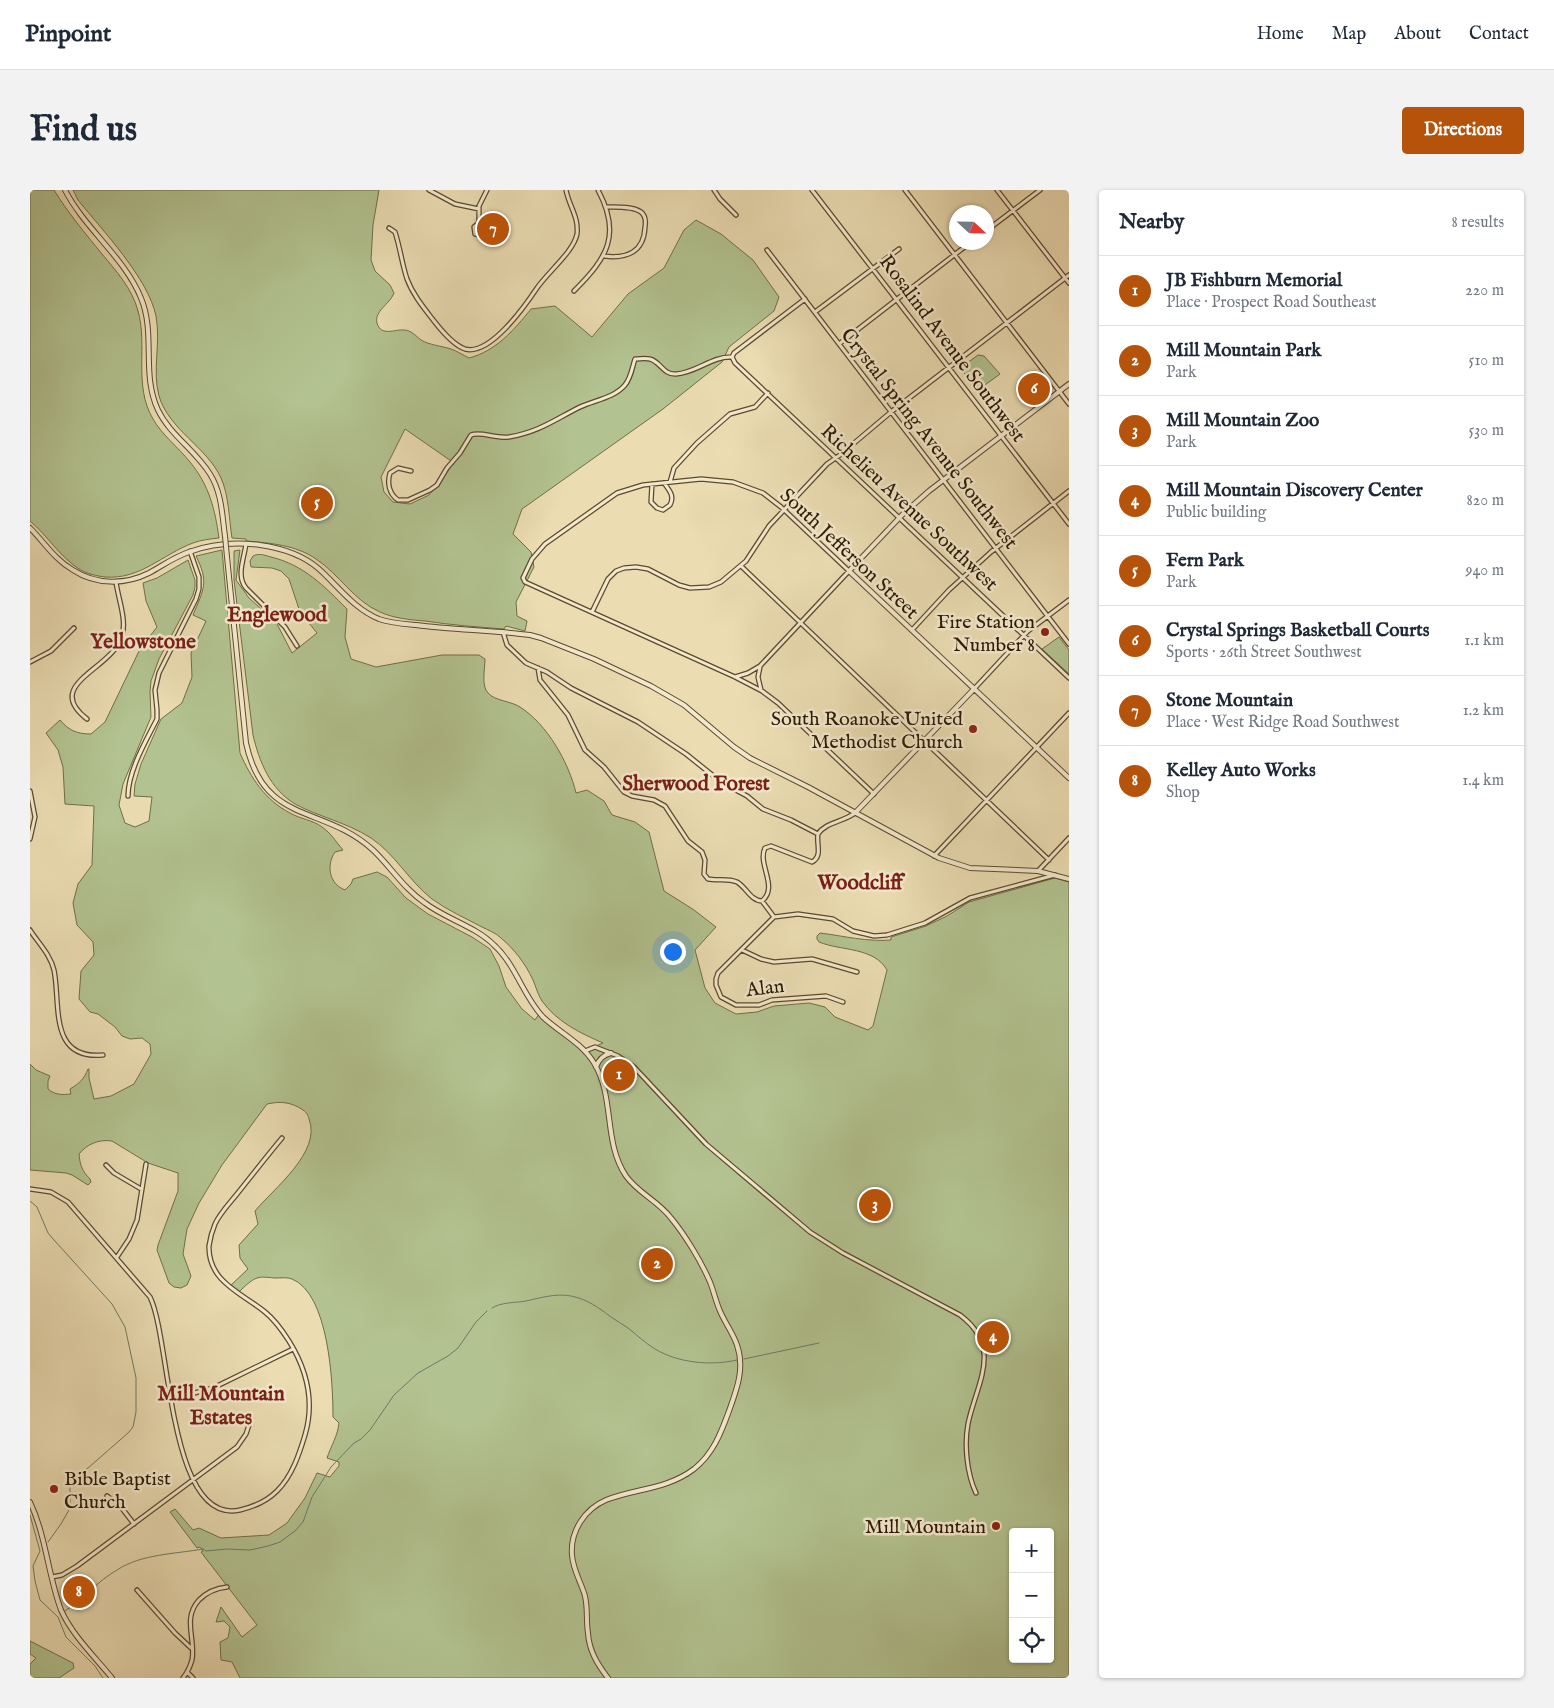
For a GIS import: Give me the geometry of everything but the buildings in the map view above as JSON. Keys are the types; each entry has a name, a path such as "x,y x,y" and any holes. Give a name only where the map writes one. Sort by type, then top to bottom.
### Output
{"street":[{"path":"65,190 74,206 138,290 147,318 149,376 154,402 168,426 203,464 214,482 221,503 246,743 252,765 260,780 271,794 291,808 342,829 362,841 380,857 402,883 419,899 489,940 508,960 541,1014 585,1051 596,1067 605,1094 613,1145 618,1163 635,1187 672,1218 707,1276 718,1307 736,1342 740,1367 738,1384 715,1444 705,1459 692,1470 675,1480 653,1488 613,1498 600,1504 584,1517 576,1530 572,1544 572,1558 586,1602 589,1643 595,1658 608,1678"},
{"path":"429,190 455,204 479,209"},
{"path":"478,223 479,209 487,190"},
{"path":"390,228 395,232 406,277 416,297 438,326 456,344 466,349 476,349 489,343 510,323 574,243 577,233 577,220 566,190"},
{"path":"574,290 604,256 608,243 609,233 606,207 598,190"},
{"path":"714,190 736,215"},
{"name":"Rosalind Avenue Southwest","path":"812,190 874,268 1069,524"},
{"path":"905,190 1069,404"},
{"path":"997,190 1069,283"},
{"path":"994,224 1040,190"},
{"path":"604,256 623,256 637,250 643,241 646,221 643,214 638,210 606,207"},
{"path":"815,312 899,249"},
{"name":"Crystal Spring Avenue Southwest","path":"767,250 1069,644"},
{"path":"839,344 961,250"},
{"path":"874,794 778,703 762,691 592,612 608,579 616,571 624,568 642,567 683,586 698,589 715,585 741,566 750,556 769,526 827,464 891,412 1069,275"},
{"path":"411,471 398,468 390,473 388,483 390,492 398,500 405,501 437,485 447,468 472,435 478,433 502,438 548,426 580,407 619,390 630,377 634,359 650,359 665,371 678,374 721,358 732,357 734,353 804,299"},
{"name":"Richelieu Avenue Southwest","path":"732,357 735,363 1069,678"},
{"path":"735,677 748,673 760,666 900,518 943,480 1069,384"},
{"path":"670,482 674,468 697,443 730,414 755,407 768,393"},
{"name":"South Jefferson Street","path":"592,612 525,582 523,578 532,559 545,544 617,493 634,487 700,479 732,482 763,493 784,510 1069,778"},
{"path":"652,484 651,502 656,508 662,510 670,505 672,499 672,495 664,482"},
{"path":"912,630 963,577 996,547 1069,491"},
{"path":"30,528 57,558 72,570 95,580 116,582 140,577 190,551 208,546 246,544 284,550 302,557 318,568 355,605 379,619 451,629 503,632 542,638 594,659 651,686 693,712 742,753 947,862 970,868 1038,871 1069,879"},
{"path":"246,544 241,573 243,585 285,627 297,646"},
{"path":"128,796 133,772 157,719 158,710 155,690 159,673 198,594 199,578 190,551"},
{"path":"741,566 1049,860"},
{"path":"87,719 73,706 73,692 78,683 102,664 120,641 123,632 123,622 116,582"},
{"path":"818,834 826,827 855,813 1024,636 1069,600"},
{"path":"30,662 51,651 74,628"},
{"path":"503,632 505,641 520,659 547,672 571,688 615,709 659,735 711,775 747,796 763,809 791,820 818,834"},
{"path":"760,666 758,677 762,691"},
{"path":"538,668 540,680 568,715 588,753 604,767 624,792 632,796 654,800 665,806 688,840 702,852 705,860 703,871 705,877 711,880 734,881 743,886 755,899 762,901 774,918"},
{"path":"934,856 1069,713"},
{"path":"30,791 35,817 30,839"},
{"path":"762,901 766,898 768,889 768,873 763,856 765,848 771,846 812,862 817,859 819,854 818,834"},
{"path":"1038,871 1069,838"},
{"path":"857,972 812,959 774,962 761,959 742,950 774,918 798,914 833,920 852,931 874,936 887,935 926,923 970,898 1055,875"},
{"path":"30,930 46,951 54,970 60,1028 64,1039 72,1047 83,1053 103,1055"},
{"name":"Alan","path":"742,950 718,973 716,979 716,985 721,997 736,1005 759,1005 772,1000 826,996 843,1002"},
{"path":"585,1051 594,1047 625,1060 642,1074 706,1144 810,1232 843,1253 960,1316 971,1324 982,1343 985,1358 984,1371 970,1416 967,1436 969,1473 976,1493"},
{"path":"596,1067 604,1055 611,1053"},
{"path":"30,1189 51,1192 68,1202 145,1289 153,1303 157,1316 182,1449 193,1480 206,1501 215,1508 226,1511 244,1509 269,1498 282,1486 291,1472 309,1417 310,1393 302,1365 294,1348 273,1319 232,1290 214,1269 210,1256 210,1241 218,1218 282,1138"},
{"path":"117,1257 130,1239 135,1224 140,1206 141,1188 146,1164"},
{"path":"106,1166 114,1173 141,1188"},
{"path":"172,1399 213,1388 294,1348"},
{"path":"52,1577 68,1572 237,1447 246,1434 251,1419"},
{"path":"107,1496 121,1507 134,1524"},
{"path":"30,1502 40,1526 52,1577 64,1615 79,1638 112,1678"},
{"path":"183,1678 192,1660 189,1622 194,1606 206,1594 228,1587"},
{"path":"138,1590 175,1633 191,1648"},
{"path":"187,1672 193,1678"}],"green space":[{"path":"30,190 54,190 83,231 128,287 141,324 142,379 147,406 161,430 197,471 213,507 219,538 193,543 140,570 118,577 105,577 82,571 65,558 30,521"},
{"path":"73,190 379,190 373,225 371,260 375,271 390,285 394,293 378,315 377,323 379,327 385,331 407,330 424,342 451,349 469,358 479,355 504,339 531,309 555,306 592,337 628,294 664,268 684,230 696,220 721,234 753,260 779,297 774,311 729,347 722,362 663,409 522,509 513,534 531,552 534,567 516,602 517,616 527,621 525,631 506,626 504,629 408,619 385,614 371,607 354,594 324,565 308,554 282,546 232,538 227,500 221,478 207,457 171,419 159,396 156,376 158,336 156,316 151,301 144,286 123,255 78,200","holes":["405,429 454,463 429,495 410,504 393,502 384,492 381,477"]},
{"path":"978,355 984,356 1000,374 978,390 964,373 966,371 963,366"},
{"path":"1036,376 1047,391 1031,403 1020,388"},
{"path":"222,550 240,753 260,788 273,802 294,815 311,821 325,829 343,850 335,852 332,857 330,868 332,879 335,883 345,890 353,879 377,872 387,877 406,898 428,914 472,937 490,949 499,966 506,987 522,1009 535,1020 539,1014 585,1051 603,1043 562,1021 548,1008 541,999 523,962 499,936 432,899 380,844 362,832 295,804 286,798 272,782 262,764 253,735 234,580 234,551 240,550 236,580 249,598 276,622 292,653 317,633 300,612 289,579 281,571 272,568 251,567 250,561 255,555 264,555 294,565 313,577 347,609 345,637 351,659 376,667 442,655 479,655 485,659 484,682 488,693 495,698 520,707 539,723 556,745 573,781 576,793 587,790 604,801 612,815 635,822 649,832 664,891 716,927 695,950 705,988 715,1003 736,1014 757,1012 774,1006 809,1003 825,1007 835,1017 868,1030 873,1026 887,970 874,957 866,953 819,942 817,936 820,933 864,939 891,940 891,937 926,926 947,916 969,902 1055,878 1069,882 1069,1678 240,1678 232,1662 221,1660 220,1642 228,1638 230,1627 224,1621 216,1622 221,1607 242,1637 257,1625 201,1552 203,1551 200,1547 197,1548 170,1512 175,1509 193,1530 199,1528 221,1538 269,1535 287,1523 305,1498 317,1473 330,1477 339,1466 339,1462 327,1458 339,1423 333,1417 330,1362 321,1320 314,1302 304,1288 288,1278 257,1278 239,1292 230,1286 248,1269 240,1258 239,1245 258,1224 255,1211 294,1169 309,1144 311,1132 308,1116 299,1107 290,1104 281,1102 267,1104 222,1165 199,1203 187,1229 183,1254 191,1276 187,1285 181,1288 174,1287 169,1283 157,1250 178,1191 178,1173 148,1163 112,1141 94,1143 86,1147 79,1154 82,1168 91,1182 88,1185 66,1173 30,1170 30,1064 36,1070 50,1076 48,1089 62,1094 71,1094 70,1089 85,1076 89,1069 94,1099 111,1096 134,1084 151,1054 150,1044 142,1038 130,1039 122,1036 115,1027 98,1014 90,1012 79,999 81,971 94,955 93,942 77,925 73,903 78,884 92,865 94,806 65,804 63,767 58,750 46,733 60,720 70,729 86,734 91,734 105,722 140,649 157,627 146,601 143,583 157,578 188,560 195,580 193,595 159,659 151,681 151,717 123,784 119,805 125,823 135,827 149,821 152,797 134,796 135,784 141,764 161,719 182,703 192,677 191,653 206,621 193,615 202,592 204,579 196,556"},
{"path":"1059,637 1069,650 1069,674 1042,649"},
{"path":"30,1641 73,1663 74,1668 59,1678 30,1678 30,1664 36,1658 30,1654"}],"waterway":[{"path":"30,1201 37,1207 48,1233 112,1304 125,1327 136,1378 136,1412 133,1427 88,1468 78,1474 70,1484 70,1508 48,1542"},
{"path":"492,1308 548,1296 571,1296 582,1299 597,1307 628,1328 651,1347 664,1354 684,1360 706,1363 737,1360"},
{"path":"65,1611 110,1574 137,1561 158,1555 203,1549 206,1551 227,1549 250,1550 280,1542 295,1531 303,1522 312,1497 331,1467 354,1443 370,1430 394,1395 418,1373 458,1348 476,1322 487,1311"},
{"path":"744,1359 819,1343"},
{"path":"30,1515 40,1551 33,1566 40,1600 58,1617 66,1637 95,1666 103,1678"}],"place":[{"name":"Stone Mountain","path":"493,229"},
{"name":"Crystal Springs Basketball Courts","path":"1034,389"},
{"name":"Fern Park","path":"317,503"},
{"name":"Fire Station Number 8","path":"1045,632"},
{"name":"South Roanoke United Methodist Church","path":"973,729"},
{"name":"JB Fishburn Memorial","path":"619,1075"},
{"name":"Mill Mountain Zoo","path":"875,1205"},
{"name":"Mill Mountain Park","path":"657,1264"},
{"name":"Mill Mountain Discovery Center","path":"993,1337"},
{"name":"Bible Baptist Church","path":"54,1489"},
{"name":"Mill Mountain","path":"996,1526"},
{"name":"Kelley Auto Works","path":"79,1592"}],"district":[{"name":"Englewood","path":"277,614"},
{"name":"Yellowstone","path":"143,641"},
{"name":"Sherwood Forest","path":"696,783"},
{"name":"Woodcliff","path":"860,882"},
{"name":"Mill Mountain Estates","path":"221,1405"}]}
